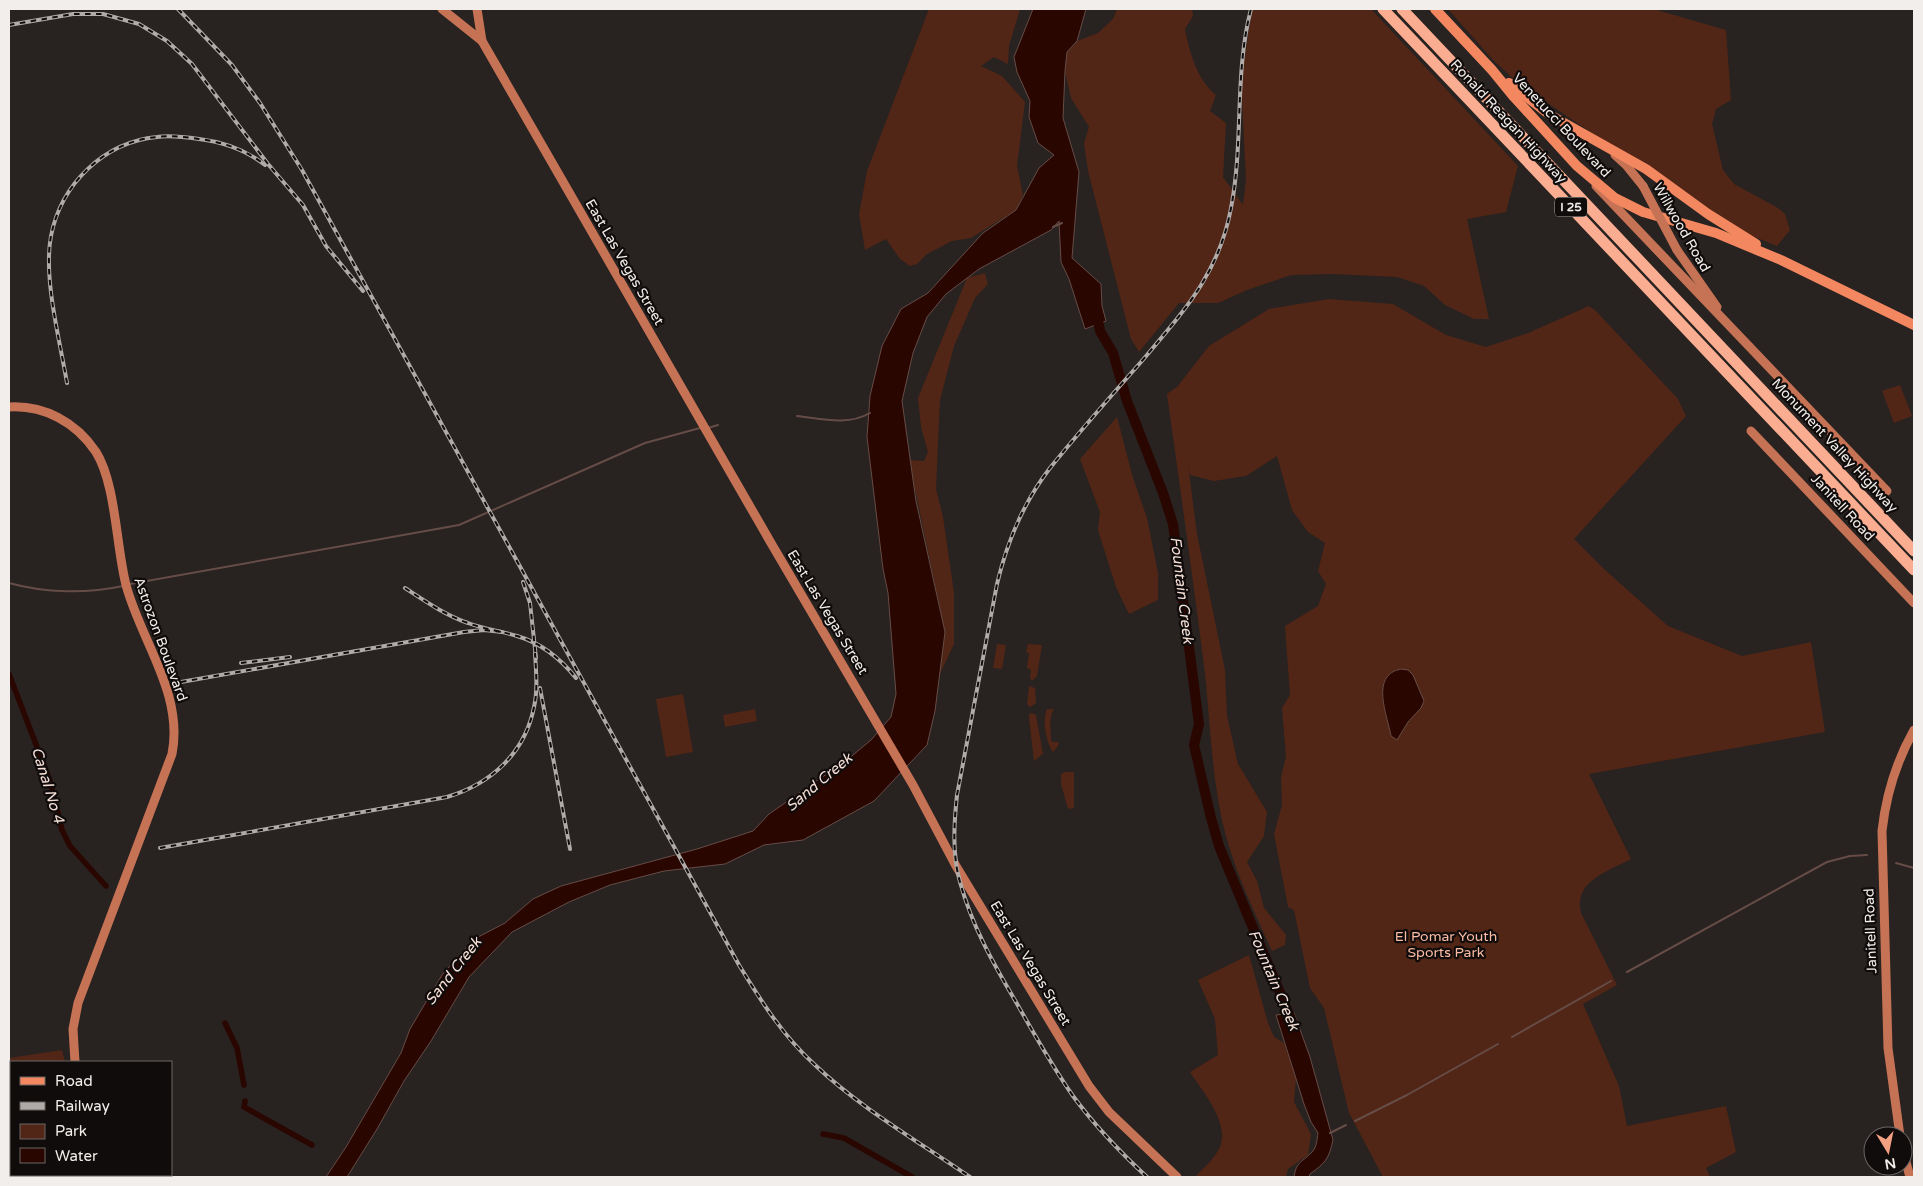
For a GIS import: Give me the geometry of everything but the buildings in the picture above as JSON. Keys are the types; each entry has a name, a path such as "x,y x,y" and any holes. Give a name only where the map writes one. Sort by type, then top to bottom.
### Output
{"highway":[{"name":"Ronald Reagan Highway","path":"1382,9 1759,406"},
{"name":"Ronald Reagan Highway","path":"1402,9 1754,381"},
{"name":"Monument Valley Highway","path":"1754,381 1914,551"},
{"name":"Monument Valley Highway","path":"1759,406 1914,570"}],"main road":[{"name":"Venetucci Boulevard","path":"1435,9 1577,166 1601,188 1628,206 1716,233 1781,260 1914,325"},
{"name":"Venetucci Boulevard","path":"1492,70 1534,104 1586,136 1646,169 1708,214 1781,260"}],"street":[{"name":"East Las Vegas Street","path":"442,9 482,41"},
{"name":"East Las Vegas Street","path":"477,9 482,41 913,784 956,866 1089,1086 1109,1112 1177,1177"},
{"name":"Willwood Road","path":"1586,136 1626,164 1643,186 1678,250 1713,302 1746,343"},
{"name":"Willwood Road","path":"1577,166 1887,492"},
{"name":"Astrozon Boulevard","path":"9,407 20,406 43,411 63,419 85,439 97,454 107,479 124,575 130,597 170,699 174,723 172,754 78,1003 73,1030 75,1061"},
{"name":"Janitell Road","path":"1751,431 1914,603"},
{"name":"Janitell Road","path":"1899,1126 1888,1048 1882,831 1893,777 1914,730"}],"green space":[{"path":"929,9 1020,9 1009,46 1008,64 994,57 981,66 1002,76 1025,102 1017,166 1023,195 1016,210 971,238 952,241 927,254 917,264 910,266 900,259 886,239 865,250 859,214 867,171"},
{"path":"1117,9 1192,9 1193,16 1185,29 1189,47 1203,81 1216,95 1210,111 1226,123 1223,177 1243,205 1246,179 1241,82 1252,9 1371,9 1518,166 1506,212 1467,219 1489,319 1474,319 1445,305 1424,286 1397,277 1332,274 1291,275 1247,290 1218,303 1179,303 1139,352 1131,339 1088,171 1084,143 1089,127 1071,98 1065,71 1067,52 1077,41 1098,33 1113,19"},
{"path":"1448,9 1653,9 1726,30 1731,100 1716,109 1712,124 1723,170 1734,184 1778,208 1785,214 1790,230 1777,246 1730,227 1518,83 1493,60"},
{"path":"985,273 988,284 975,298 954,346 940,400 936,489 943,517 954,593 954,644 939,676 945,632 909,460 924,461 928,452 921,427 918,398 967,278"},
{"name":"El Pomar Youth Sports Park","path":"1329,299 1393,304 1446,335 1486,347 1528,333 1589,306 1596,311 1678,399 1686,416 1574,539 1604,569 1668,626 1742,656 1811,642 1825,732 1589,774 1631,859 1595,878 1582,893 1580,902 1581,913 1617,985 1583,1004 1619,1086 1627,1126 1726,1106 1736,1152 1706,1168 1710,1177 1383,1177 1349,1113 1324,1008 1310,988 1294,910 1288,907 1274,834 1282,805 1281,777 1286,757 1282,708 1290,695 1285,626 1318,606 1326,584 1318,571 1325,543 1308,532 1292,510 1277,456 1246,476 1214,481 1190,475 1188,464 1197,534 1225,670 1227,716 1238,764 1267,812 1264,836 1247,862 1257,881 1264,908 1286,935 1285,945 1272,951 1250,903 1231,854 1218,799 1202,650 1167,394 1177,387 1209,346 1269,309"},
{"path":"1900,385 1912,416 1894,423 1882,391"},
{"path":"1117,417 1133,478 1147,518 1158,573 1158,600 1129,614 1116,587 1098,530 1100,512 1080,459"},
{"path":"997,644 1006,645 1002,669 993,668"},
{"path":"1028,644 1042,645 1037,676 1033,680 1030,679 1031,670 1027,668 1029,653 1026,652"},
{"path":"1029,686 1035,688 1036,703 1030,707 1027,704"},
{"path":"683,694 693,752 666,757 656,699"},
{"path":"755,709 757,721 725,727 723,715"},
{"path":"1047,709 1054,709 1050,720 1051,740 1052,742 1059,742 1053,752 1048,743 1046,731 1045,719"},
{"path":"1029,714 1036,715 1043,754 1034,761 1029,718"},
{"path":"1074,772 1074,808 1068,809 1061,784 1061,774"},
{"path":"1249,955 1268,1023 1274,1037 1284,1043 1296,1078 1294,1102 1311,1134 1308,1155 1288,1169 1286,1177 1195,1177 1216,1154 1221,1144 1222,1133 1220,1122 1215,1112 1190,1072 1218,1055 1215,1019 1198,980"},
{"path":"62,1050 65,1061 10,1061 10,1176 37,1177 9,1177 9,1058"}],"water":[{"path":"1033,9 1086,9 1077,41 1067,52 1063,118 1079,172 1072,258 1101,284 1102,306 1106,321 1085,329 1069,279 1061,262 1059,221 1051,230 979,269 946,294 927,317 913,353 902,401 916,501 945,632 935,711 927,745 874,801 803,840 764,845 725,864 664,871 610,885 569,902 512,932 469,977 347,1177 326,1177 346,1147 401,1053 410,1029 442,975 464,950 480,936 505,923 533,899 561,886 697,849 753,831 769,814 847,760 871,740 891,717 896,694 888,593 883,569 867,437 870,396 882,346 901,309 928,293 983,233 1016,210 1039,168 1054,155 1038,143 1029,117 1030,101 1017,72 1014,57"},
{"path":"1401,669 1408,670 1413,675 1424,701 1421,708 1408,722 1397,740 1391,736 1384,708 1383,688 1386,679 1391,673"},
{"path":"1294,1013 1310,1057 1333,1140 1326,1160 1309,1177 1294,1177 1298,1165 1315,1148 1318,1133 1311,1122 1304,1104 1276,1015"}],"waterway":[{"name":"Sand Creek","path":"1053,227 1062,223"},
{"name":"Fountain Creek","path":"1096,311 1100,331 1113,353 1127,401 1173,524 1199,724 1194,745 1211,818 1219,846 1293,1024"},
{"path":"797,416 825,420 844,420 861,417 870,413"},
{"path":"708,428 718,425"},
{"path":"130,584 459,525 645,443 700,428"},
{"path":"9,583 37,589 66,591 109,589 123,586"},
{"name":"Canal No 4","path":"9,674 50,781 62,830 70,846 106,886"},
{"path":"1627,972 1827,862 1850,856 1867,855"},
{"path":"1896,863 1914,868"},
{"path":"1512,1037 1611,981"},
{"name":"Canal No 4","path":"225,1023 237,1048 244,1085"},
{"path":"1355,1121 1407,1095 1498,1044"},
{"name":"Canal No 4","path":"245,1101 244,1107 312,1145"},
{"path":"1330,1133 1346,1125"},
{"name":"Canal No 4","path":"823,1134 844,1138 912,1177"}],"railway":[{"path":"178,9 232,65 260,103 302,170 739,965 764,1005 803,1054 832,1080 870,1110 970,1177"},
{"path":"1147,1177 1108,1138 1073,1096 1043,1050 991,958 971,914 957,871 954,838 956,806 997,584 1017,523 1040,481 1050,468 1185,309 1208,273 1218,253 1231,208 1235,183 1243,58 1251,9"},
{"path":"9,25 73,14 103,14 139,24 167,41 192,64 268,164 303,205 326,246 363,291"},
{"path":"67,383 53,310 49,253 56,217 64,199 75,183 88,169 119,147 157,137 183,137 217,142 242,151 265,165"},
{"path":"523,582 530,603 536,658"},
{"path":"405,588 460,620 517,636 542,647 557,658 576,678"},
{"path":"181,682 464,632 484,630 502,632"},
{"path":"160,848 447,797 478,784 504,764 523,739 534,707 536,694 535,653"},
{"path":"241,663 290,657"},
{"path":"540,688 570,849"}]}
